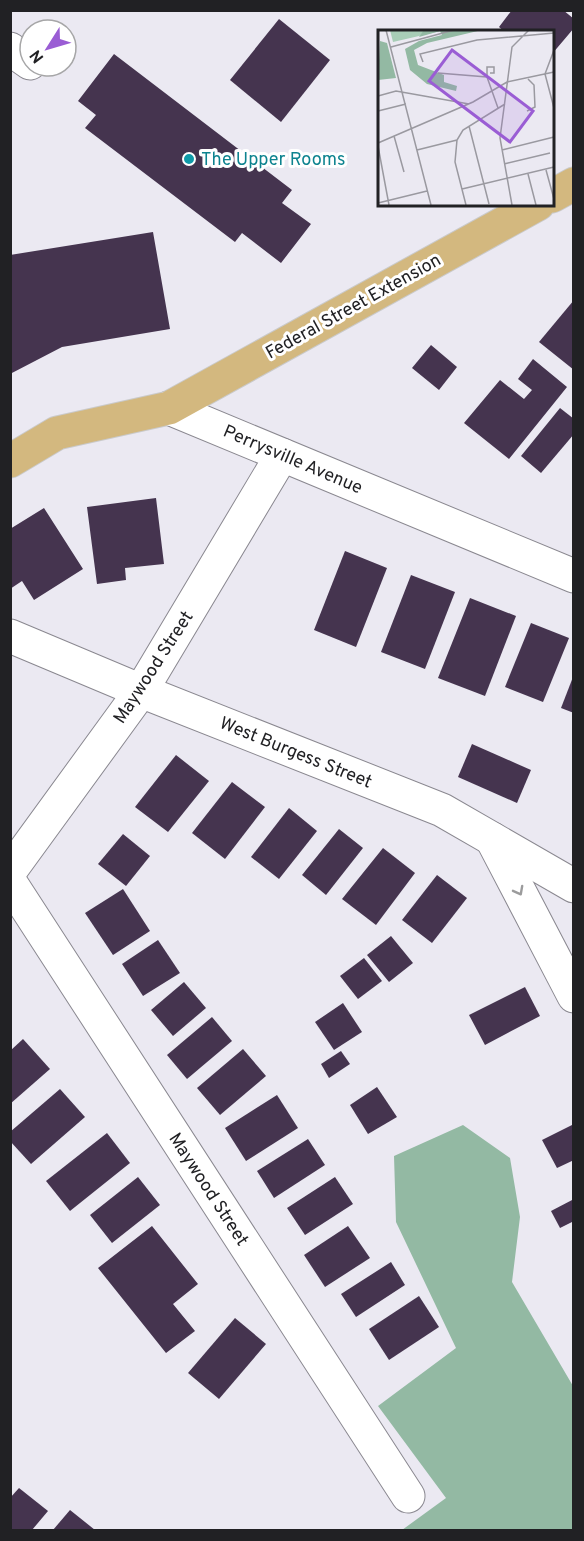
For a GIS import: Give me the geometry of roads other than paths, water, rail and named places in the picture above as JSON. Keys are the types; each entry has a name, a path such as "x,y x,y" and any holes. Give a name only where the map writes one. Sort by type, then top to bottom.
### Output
{"main road":[{"path":"554,195 573,184"},
{"name":"Federal Street Extension","path":"169,408 533,206"},
{"path":"10,461 57,433 169,408"}],"street":[{"name":"Perrysville Avenue","path":"169,408 573,576"},
{"name":"Maywood Street","path":"10,871 141,691 282,455"},
{"name":"West Burgess Street","path":"10,636 141,691 442,810 573,886"},
{"path":"492,839 573,996"},
{"name":"Maywood Street","path":"10,882 408,1496"}],"place":[{"name":"The Upper Rooms","path":"189,159"}]}
